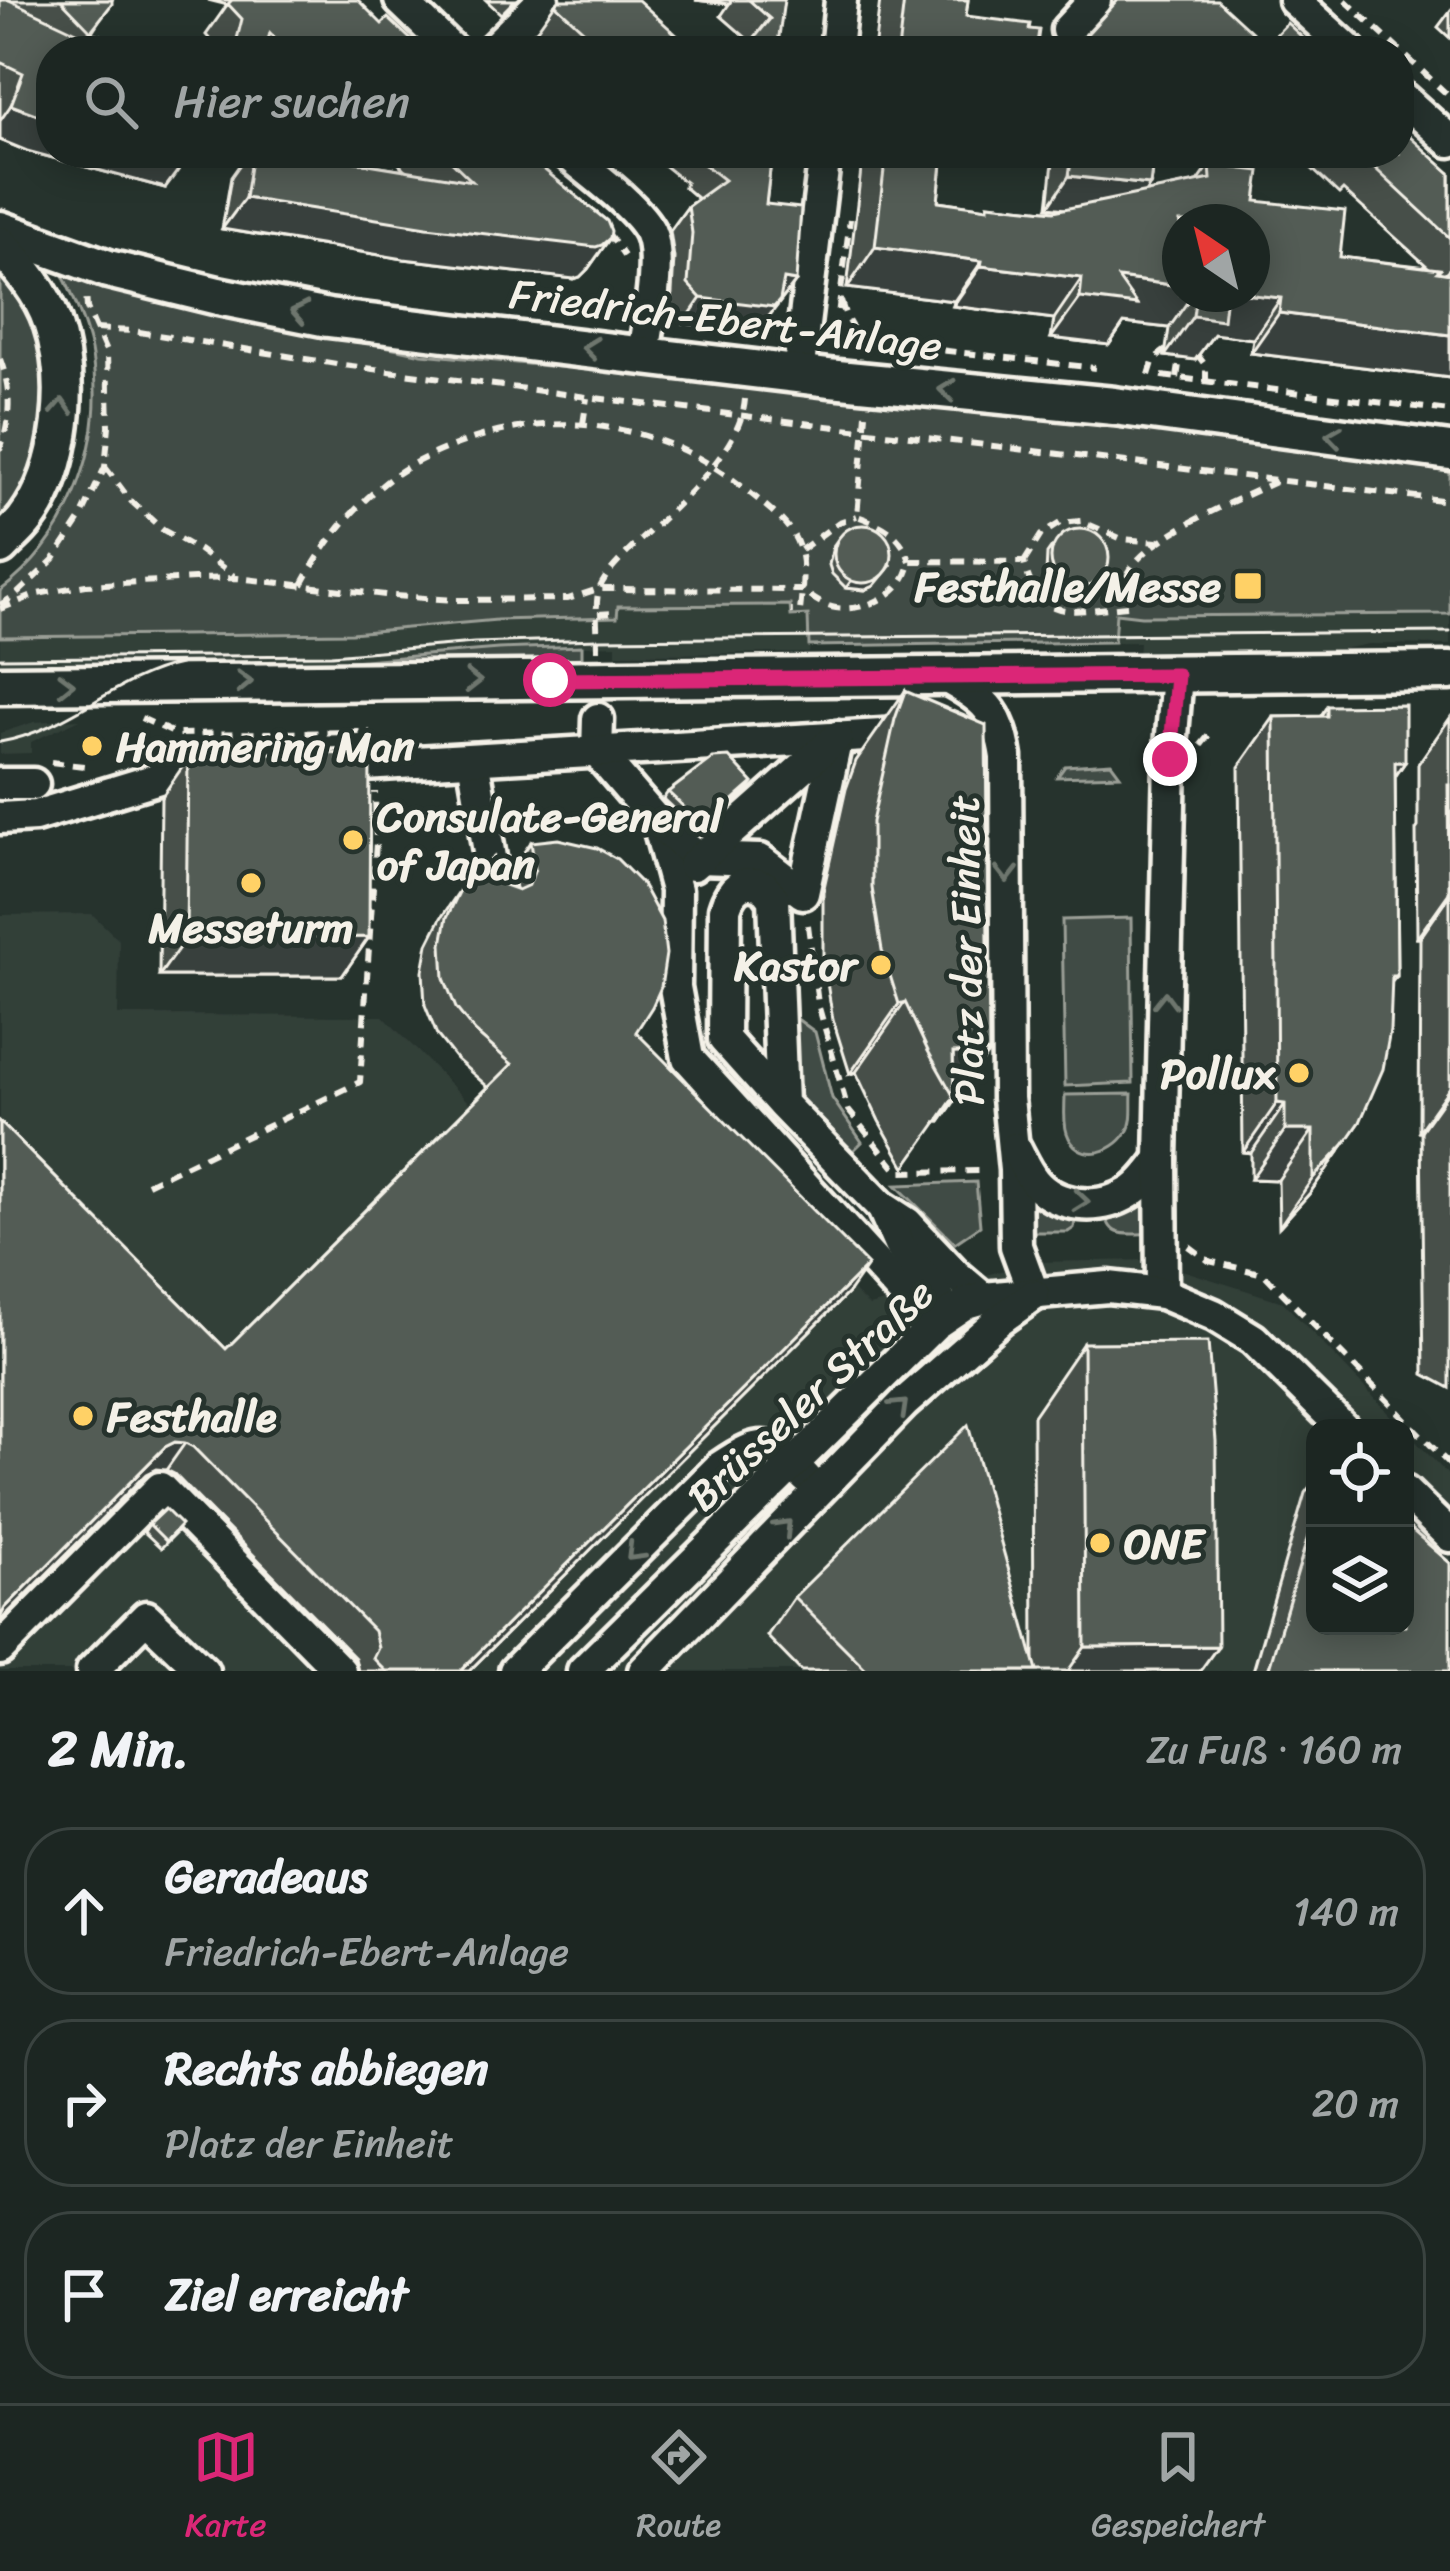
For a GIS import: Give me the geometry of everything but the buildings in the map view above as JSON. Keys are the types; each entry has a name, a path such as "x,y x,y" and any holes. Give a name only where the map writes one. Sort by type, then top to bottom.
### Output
{"main road":[{"name":"Friedrich-Ebert-Anlage","path":"0,230 108,269 306,314 799,374 1114,406 1450,451"},
{"path":"0,244 28,278 52,322 64,393 61,428 48,474 27,518 0,546"},
{"path":"0,685 1450,670"}],"street":[{"path":"400,0 437,36"},
{"path":"506,36 543,0"},
{"path":"838,36 842,0"},
{"path":"1067,30 1095,0"},
{"path":"1294,0 1334,36"},
{"path":"1414,109 1450,141"},
{"path":"585,168 650,230 655,249 644,354"},
{"path":"799,374 823,168"},
{"path":"1162,1293 1170,759 1177,675"},
{"path":"305,768 837,736 978,741 1002,729 991,708 944,676"},
{"path":"598,719 597,752 698,858 760,860 789,900"},
{"path":"676,890 698,858 837,736"},
{"path":"782,1104 789,900 837,736"},
{"name":"Platz der Einheit","path":"978,741 1012,1142 1016,1246 1034,1295"},
{"path":"472,758 497,898"},
{"path":"0,784 32,772"},
{"path":"0,818 35,816 166,776 236,772"},
{"path":"672,828 675,987 688,1058 907,1298"},
{"path":"789,900 764,886 746,883 736,887 724,910 724,1039 881,1206 907,1223 983,1298"},
{"name":"Platz der Einheit","path":"1012,1142 1036,1184 1059,1199 1085,1205 1110,1203 1134,1191 1161,1159"},
{"path":"881,1206 899,1245 938,1296 941,1319"},
{"path":"1034,1295 1108,1287 1162,1293 1214,1315 1253,1339 1334,1419"},
{"name":"Brüsseler Straße","path":"583,1671 941,1319 983,1298 1034,1295"},
{"name":"Brüsseler Straße","path":"644,1671 904,1403 1034,1295"},
{"path":"515,1671 720,1467 741,1453 762,1446 777,1449 818,1491"},
{"path":"0,1649 160,1488 340,1671"},
{"path":"1414,1501 1450,1536"},
{"path":"92,1671 146,1617 202,1671"},
{"path":"611,1671 613,1651 628,1628"}],"path":[{"path":"1345,0 1384,36"},
{"path":"1414,64 1450,97"},
{"path":"850,216 842,301 855,334 870,342 1102,369"},
{"path":"597,224 614,238 630,266"},
{"path":"96,329 587,398 1450,501"},
{"path":"1166,350 1154,359 1149,375 1450,411"},
{"path":"1196,352 1206,367 1205,382"},
{"path":"1177,378 1180,358"},
{"path":"0,359 10,417 0,450"},
{"path":"583,424 587,398"},
{"path":"598,626 598,589 617,563 713,464 744,415"},
{"path":"302,585 355,509 418,462 502,429 583,424 652,437 713,464 782,520 801,550 800,611 790,611"},
{"path":"857,516 865,429"},
{"path":"105,467 131,501 163,530 237,578"},
{"path":"1157,542 1122,539 1081,521 1060,523 1041,536 1024,562 1029,583 1046,605 1065,610 1128,606 1127,578 1157,542 1279,480"},
{"path":"0,609 38,594 86,585 237,578 456,600 568,599 598,589 802,590 831,608 858,608 887,595 909,574 905,546 892,532 857,516 839,522 801,550"},
{"path":"910,562 1024,562"},
{"path":"598,614 617,613"},
{"path":"140,717 176,734"},
{"path":"1192,756 1214,730"},
{"path":"32,772 99,768"},
{"path":"147,1184 360,1082 376,796"},
{"path":"789,900 848,1110 902,1172 986,1171"},
{"path":"1188,1245 1209,1261 1264,1274 1450,1465"}],"shaded area":[{"path":"0,269 34,327 46,385 40,444 31,472 0,524"},
{"path":"61,271 422,354 822,392 1450,467 1450,614 1116,613 1114,642 809,646 808,615 791,616 790,605 618,606 617,617 497,620 351,633 0,637 0,591 26,569 65,514 79,483 94,417 91,350"},
{"path":"791,605 791,616 1450,614 1450,645 1369,644 1299,657 1138,658 1139,642 810,646 809,653 616,654 616,645 345,662 0,668 0,637 351,633 497,620 616,617 617,606"},
{"path":"582,646 582,662 341,666 341,662"},
{"path":"80,719 31,742 31,753 0,754 0,733 34,722"},
{"path":"1111,763 1120,775 1057,777 1065,766"},
{"path":"526,867 616,1058 869,1306 1035,1262 1150,1260 1283,1302 1394,1419 1306,1419 1306,1635 1414,1635 1414,1439 1450,1477 1450,1671 0,1671 0,915 92,914 119,940 118,1015 383,1016 475,1109 492,1091 437,1035 423,994 425,955 449,907 503,871"},
{"path":"1131,918 1133,1083 1065,1086 1062,920"},
{"path":"789,1013 815,1032 832,1098 862,1142 853,1151 795,1094"},
{"path":"1132,1094 1131,1123 1121,1140 1096,1152 1072,1143 1065,1124 1065,1095"},
{"path":"976,1182 980,1226 955,1243 896,1185"},
{"path":"1156,1186 1157,1233 1123,1234 1111,1228 1106,1211"},
{"path":"1030,1188 1076,1211 1074,1228 1028,1232"},
{"path":"981,1307 987,1318 922,1365 825,1466 819,1449 931,1339"}],"tram line":[{"path":"0,658 331,655 598,639 1450,632"},
{"path":"0,742 47,727 134,680 180,664"}],"place":[{"name":"Festhalle/Messe","path":"1248,586"},
{"name":"Hammering Man","path":"92,746"},
{"name":"Consulate-General of Japan","path":"353,840"},
{"name":"Messeturm","path":"251,883"},
{"name":"Kastor","path":"881,965"},
{"name":"Pollux","path":"1299,1073"},
{"name":"Festhalle","path":"83,1416"},
{"name":"ONE","path":"1100,1543"}],"route":[{"path":"550,680 1177,675 1170,759"}]}
